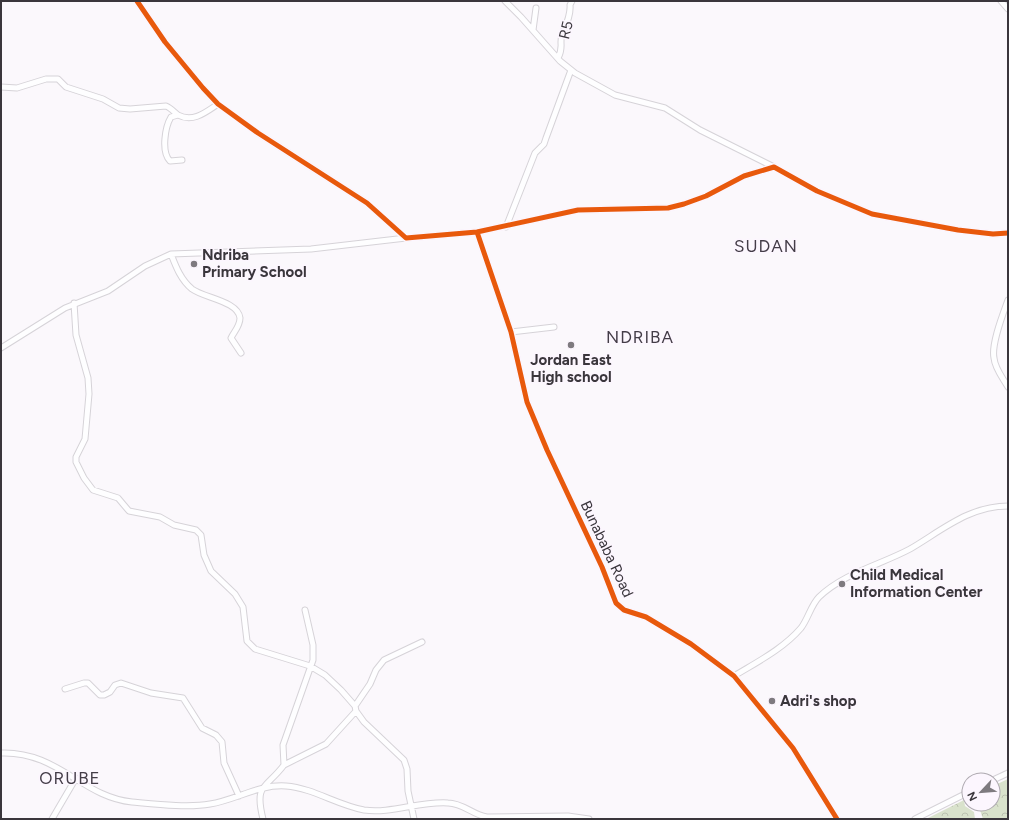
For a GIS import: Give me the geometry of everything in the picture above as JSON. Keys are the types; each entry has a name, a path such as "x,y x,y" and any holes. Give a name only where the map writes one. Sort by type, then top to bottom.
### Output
{"street":[{"path":"137,1 166,42 202,88 218,104 258,133 367,203 406,238"},
{"path":"504,1 571,70 615,95 665,108 700,130 774,167 817,191 872,214 958,230 994,234 1008,233"},
{"name":"R5","path":"558,58 563,48 561,37 571,10 570,5 572,1"},
{"path":"1001,1 1008,9"},
{"path":"533,30 536,8"},
{"path":"506,226 535,153 544,144 571,70"},
{"path":"1,87 17,88 46,79 58,79 66,87 104,99 120,108 130,109 166,106 178,115 191,118 199,116 218,104"},
{"path":"178,115 172,117 167,125 166,153 170,161 182,160"},
{"path":"1,348 74,303 108,291 145,266 171,254 311,249 406,238 477,232 578,210 652,209 684,204 706,196 744,176 774,167"},
{"name":"Bunababa Road","path":"477,232 511,332 527,402 547,450 602,567 616,603 624,610 646,616 691,644 734,676 793,748 837,819"},
{"path":"171,254 179,273 188,286 203,295 226,302 239,315 239,323 231,338 241,353"},
{"path":"1008,300 993,358 1008,387"},
{"path":"74,303 76,335 89,385 85,439 76,457 76,462 84,478 93,490 118,498 129,511 160,517 174,525 196,530 201,535 204,556 211,571 235,594 243,606 247,641 250,645 261,651 310,666 330,679 356,709 364,722 404,760 407,769 410,805 414,819"},
{"path":"511,332 554,327"},
{"path":"734,676 789,641 802,627 818,598 830,589 864,569 910,549 956,519 989,509 1008,506"},
{"path":"284,765 283,745 310,666 313,645 305,610"},
{"path":"263,819 260,803 261,788 284,765 326,744 356,709 380,664 384,660 422,642"},
{"path":"65,689 88,683 100,695 104,695 110,692 115,685 121,684 151,693 184,698 202,728 216,735 222,742 224,763 239,796"},
{"path":"1,753 33,756 110,797 131,802 192,806 217,803 261,788 286,786 298,788 365,810 381,810 410,805 452,803 482,817 500,818 568,816 589,819"},
{"path":"52,819 76,778"},
{"path":"914,819 961,796"}],"green space":[{"path":"1008,779 1008,819 983,819 981,812 1001,812 1001,782"},
{"path":"961,802 961,812 974,812 975,819 926,819"}],"cycle path":[{"path":"137,1 165,42 218,104 258,133 367,203 406,238 477,232 578,210 668,208 706,196 744,176 774,167 817,191 872,214 958,230 993,234 1008,233"},
{"path":"477,232 511,332 527,402 547,450 602,567 616,603 624,610 646,617 691,644 734,676 793,748 837,819"}],"place":[{"name":"Ndriba Primary School","path":"194,264"},
{"name":"Jordan East High school","path":"571,345"},
{"name":"Child Medical Information Center","path":"842,584"},
{"name":"Adri's shop","path":"772,701"}],"district":[{"name":"SUDAN","path":"766,246"},
{"name":"NDRIBA","path":"640,337"},
{"name":"ORUBE","path":"70,778"}]}
